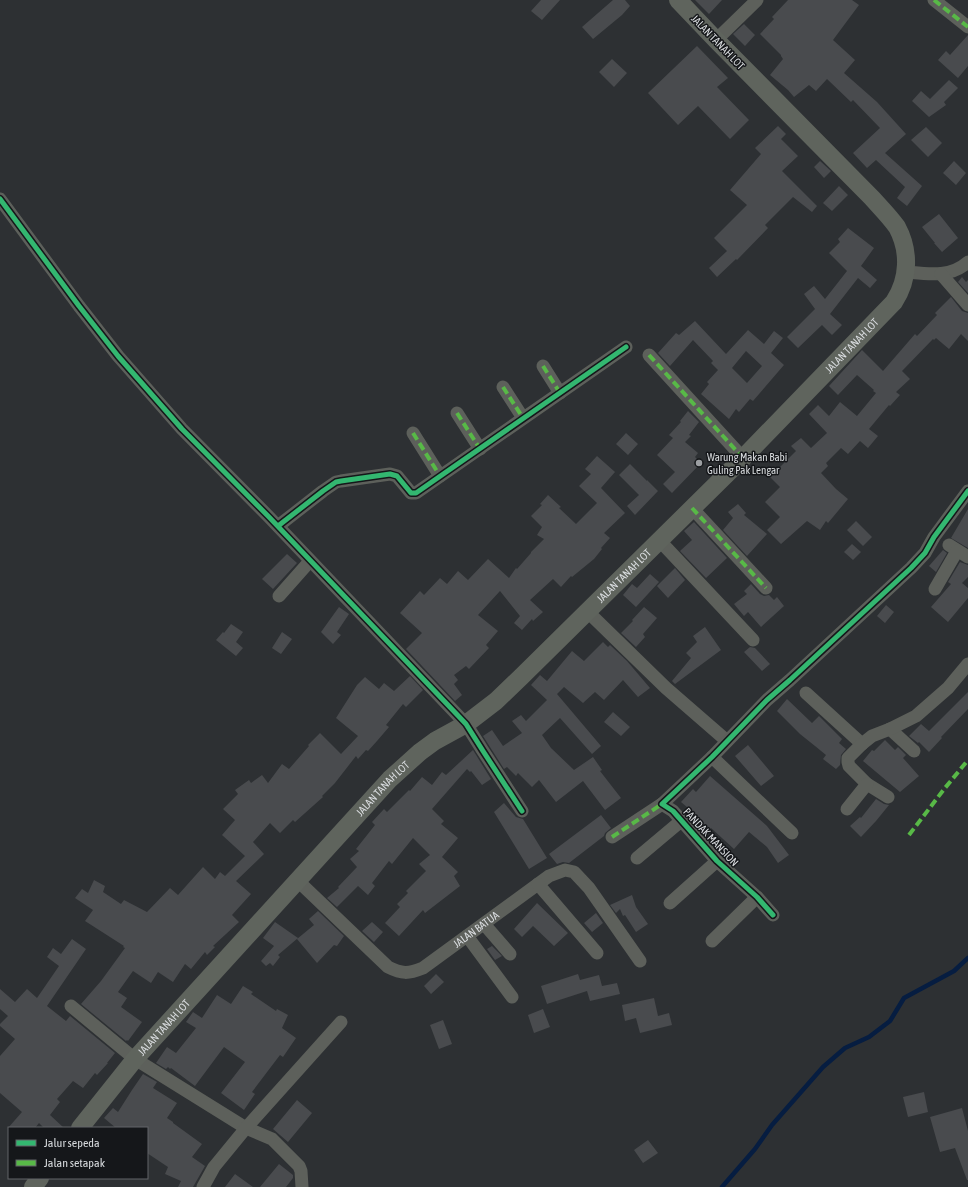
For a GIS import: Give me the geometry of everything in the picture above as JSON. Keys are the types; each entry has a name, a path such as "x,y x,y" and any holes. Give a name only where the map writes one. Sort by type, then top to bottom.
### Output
{"main road":[{"name":"JALAN TANAH LOT","path":"81,1127 135,1059 390,779 410,760 435,741 466,724 496,701 743,458 894,302 900,291 906,272 906,261 903,243 893,222 872,198 678,0"},
{"path":"33,1187 39,1179"}],"street":[{"path":"716,40 757,0"},
{"path":"934,0 968,27"},
{"path":"0,199 118,356 182,429 278,526 466,724 522,811"},
{"path":"906,272 941,274 953,271 968,262"},
{"path":"941,274 968,305"},
{"path":"278,526 336,482 390,474 397,476 411,493 419,490 626,347"},
{"path":"649,355 743,458"},
{"path":"543,366 560,393"},
{"path":"503,387 523,418"},
{"path":"457,413 480,449"},
{"path":"413,433 440,476"},
{"path":"612,837 662,804 712,757 767,700 911,568 925,553 934,537 968,491"},
{"path":"692,508 766,588"},
{"path":"660,541 753,640"},
{"path":"935,589 958,551"},
{"path":"279,596 310,561"},
{"path":"588,612 666,688 727,741"},
{"path":"888,797 867,784 849,766 848,758 872,736 916,716 948,688 968,664"},
{"path":"806,693 862,744"},
{"path":"890,729 914,751"},
{"path":"712,757 792,833"},
{"path":"847,809 867,784"},
{"name":"PANDAK MANSION","path":"662,804 673,811 717,862 757,897 773,915"},
{"path":"637,858 681,821"},
{"path":"670,903 717,862"},
{"name":"JALAN BATUA","path":"297,880 388,967 398,972 405,973 423,968 549,876 565,870 574,872 588,888 640,961"},
{"path":"538,884 597,953"},
{"path":"712,941 757,897"},
{"path":"484,924 510,954"},
{"path":"467,936 512,997"},
{"path":"71,1006 135,1059 246,1128 272,1138 299,1166 301,1171 302,1187"},
{"path":"203,1187 214,1166 341,1022"}],"building":[{"path":"541,0 560,0 542,20 531,11"},
{"path":"613,0 625,0 630,6 622,15 593,39 582,27"},
{"path":"695,0 722,0 709,14"},
{"path":"788,0 852,0 859,5 833,40 855,60 844,73 877,102 906,134 885,153 922,186 907,206 897,198 905,187 876,160 867,168 853,153 880,128 853,100 851,102 827,79 816,91 809,85 794,97 770,75 783,59 781,55 760,34 774,19 772,17"},
{"path":"744,24 755,35 745,46 733,34"},
{"path":"968,35 968,66 958,78 938,60 946,51 950,55"},
{"path":"697,46 728,78 717,87 749,120 730,139 698,106 678,125 648,93"},
{"path":"612,59 627,73 614,87 599,72"},
{"path":"949,80 958,88 944,102 946,105 929,117 912,101 921,91 930,99"},
{"path":"778,126 786,134 781,139 798,156 782,171 817,206 812,212 793,197 765,225 768,228 737,260 736,259 717,277 709,268 727,251 714,238 747,205 730,190 761,154 755,148"},
{"path":"926,127 942,143 928,157 911,140"},
{"path":"820,161 831,171 824,178 814,167"},
{"path":"954,161 966,173 956,185 943,173"},
{"path":"839,186 848,195 832,211 823,203"},
{"path":"939,214 958,238 942,252 922,227"},
{"path":"848,228 874,248 861,266 877,280 870,288 858,278 830,314 842,325 832,335 822,325 798,348 787,337 815,309 804,294 814,286 825,299 847,271 829,253 840,242 838,239"},
{"path":"962,277 966,282 968,280 968,293 958,282"},
{"path":"951,297 962,311 968,313 968,341 961,334 949,349 936,338 934,340 933,339 902,371 910,379 896,392 900,395 890,406 889,405 869,429 878,436 868,448 860,441 848,454 841,448 826,463 828,466 821,473 848,499 828,523 826,521 820,530 807,521 781,544 767,530 780,517 765,502 780,487 770,477 796,451 791,446 801,438 811,448 827,433 809,414 818,405 829,416 840,402 857,416 876,393 873,391 874,390 857,375 838,395 829,386 862,350 883,371 915,334 917,336 937,315 935,313"},
{"path":"695,321 726,354 748,330 764,344 774,331 783,338 771,353 784,365 753,401 750,399 739,412 736,409 729,419 701,394 709,384 707,382 718,370 711,363 713,361 693,340 670,366 658,353 676,333 679,335","holes":["746,351 762,366 747,383 732,368"]},
{"path":"688,411 699,422 689,435 691,436 685,442 698,453 695,457 701,463 672,493 663,484 675,472 657,455 673,438 669,435 681,422 680,421"},
{"path":"626,433 638,444 628,455 616,444"},
{"path":"597,456 615,472 601,488 625,513 604,533 610,538 594,559 572,577 571,576 561,587 553,579 530,600 543,612 533,621 532,619 522,630 514,623 520,616 500,591 478,615 498,631 486,645 489,648 469,669 466,666 454,675 458,680 454,684 462,695 455,701 406,649 422,633 400,613 420,591 424,595 440,578 447,584 458,571 468,580 488,559 509,578 516,568 517,569 544,539 537,535 542,527 531,516 542,505 540,504 548,495 576,524 597,503 579,486 591,474 585,469"},
{"path":"630,464 658,491 635,515 627,506 639,495 619,475"},
{"path":"738,504 746,513 744,515 767,534 747,556 723,530 733,518 728,512"},
{"path":"968,509 968,548 951,538"},
{"path":"856,521 872,537 863,546 847,530"},
{"path":"694,522 727,558 706,578 680,551 692,540 684,531"},
{"path":"852,544 861,552 853,560 844,552"},
{"path":"943,550 947,553 936,572 929,566"},
{"path":"287,554 297,563 273,589 262,579"},
{"path":"960,562 968,565 968,577 962,583 968,588 968,598 948,622 931,607 951,584 948,582"},
{"path":"675,568 685,580 668,598 657,586"},
{"path":"650,574 659,582 636,607 623,595 632,584 637,588"},
{"path":"751,584 760,594 764,596 769,595 774,600 777,597 784,606 761,627 748,612 744,616 734,604 747,594 744,591"},
{"path":"886,605 894,612 885,623 877,616"},
{"path":"339,607 349,614 337,632 341,635 333,644 321,632"},
{"path":"644,607 657,618 643,634 645,637 636,647 621,633"},
{"path":"231,624 243,632 236,642 243,648 236,656 216,640"},
{"path":"705,627 721,650 675,684 672,681 691,658 686,653 697,642 693,636"},
{"path":"282,632 292,639 281,654 272,648"},
{"path":"603,642 608,647 610,645 627,661 650,688 638,697 623,680 604,700 595,692 583,703 564,687 557,694 601,746 592,754 560,718 542,735 551,748 574,770 593,757 602,770 600,771 621,798 605,810 583,781 556,802 539,780 532,787 518,773 516,776 507,767 504,769 483,736 492,730 503,746 522,733 512,721 521,715 526,721 547,700 531,685 540,675 547,681 572,651 584,661"},
{"path":"750,647 755,648 770,664 762,671 744,652"},
{"path":"410,676 423,690 406,707 403,704 386,725 389,727 368,751 366,750 358,759 356,756 335,783 322,796 323,797 295,822 293,820 280,833 270,823 253,842 264,854 236,881 251,894 232,915 239,922 213,946 215,947 207,955 205,952 191,969 185,964 173,982 158,972 151,983 133,971 118,992 127,998 121,1007 142,1022 128,1041 126,1041 81,1004 101,981 125,948 85,921 93,910 75,898 82,889 88,893 94,880 105,886 103,892 121,904 124,900 147,912 170,888 178,895 203,867 215,879 220,872 225,876 245,856 222,835 235,820 223,809 238,794 235,790 249,780 251,783 262,775 268,783 282,764 289,769 309,746 308,745 320,733 341,754 358,736 336,718 357,685 365,677 379,689 384,683 394,691"},
{"path":"968,692 968,709 929,752 919,742 918,743 909,736 921,724 929,731"},
{"path":"787,699 812,723 819,716 842,739 839,743 846,749 841,755 840,765 836,769 823,759 826,755 800,734 777,711"},
{"path":"613,712 630,727 621,736 604,722"},
{"path":"885,740 895,750 898,747 906,755 903,758 919,776 900,792 863,761 872,750 874,751"},
{"path":"748,745 774,776 761,786 735,756"},
{"path":"473,750 491,779 482,785 471,771 470,772 467,769 432,809 444,821 441,824 458,838 442,857 458,872 454,876 460,886 425,913 423,910 399,936 385,923 400,907 397,904 408,893 406,891 426,871 419,864 430,855 413,838 392,864 389,861 372,883 375,886 368,895 358,886 337,907 327,898 339,888 338,887 357,867 350,859 359,851 356,849 375,825 372,822 384,809 387,812 409,790 410,791 422,777 432,785 442,772 446,775"},
{"path":"710,776 767,826 789,855 778,863 767,847 749,832 734,849 711,828 708,831 692,816 694,813 681,802 693,789 696,792"},
{"path":"876,799 889,805 861,837 850,826 860,817 861,818"},
{"path":"504,803 516,817 523,819 547,858 529,869 494,812"},
{"path":"601,815 611,828 605,833 604,836 569,863 563,862 557,864 549,854"},
{"path":"632,895 636,907 648,924 636,932 625,915 623,916 620,909 616,913 610,905"},
{"path":"537,903 568,933 554,946 533,926 522,937 514,929"},
{"path":"318,911 344,936 337,946 334,945 317,963 297,939 314,925 309,919"},
{"path":"596,913 603,923 592,932 584,923"},
{"path":"275,922 298,938 278,955 280,957 273,966 270,963 266,966 261,961 274,946 263,938"},
{"path":"372,922 383,932 374,942 362,931"},
{"path":"72,939 86,949 47,1006 66,1021 70,1016 115,1053 108,1063 97,1075 95,1073 83,1088 73,1081 57,1099 60,1102 50,1115 63,1127 43,1127 39,1123 36,1127 9,1127 22,1112 0,1093 0,1056 15,1039 0,1026 0,1024 8,1016 0,1009 0,989 15,1002 27,989 37,998 59,966 47,957 53,948 61,954"},
{"path":"492,946 502,956 495,960 487,949"},
{"path":"436,974 444,982 431,994 424,986"},
{"path":"578,974 580,980 599,975 602,986 617,983 620,994 590,1001 587,991 547,1004 541,986"},
{"path":"243,986 253,992 251,994 276,1011 277,1009 288,1015 282,1028 296,1038 283,1057 280,1055 252,1092 255,1094 244,1110 221,1093 245,1062 224,1047 195,1086 171,1068 170,1069 168,1067 166,1069 156,1063 167,1047 176,1053 196,1028 186,1022 193,1012 202,1018 217,995 231,1004"},
{"path":"654,998 658,1016 669,1013 672,1025 640,1033 636,1018 625,1021 622,1005"},
{"path":"543,1009 550,1027 534,1033 528,1015"},
{"path":"443,1020 452,1044 439,1049 430,1025"},
{"path":"143,1074 157,1082 153,1088 177,1103 167,1118 202,1144 192,1157 205,1166 193,1187 178,1187 181,1181 165,1174 168,1167 148,1154 148,1127 115,1127 104,1118 113,1108 118,1112"},
{"path":"924,1092 928,1112 908,1117 903,1097"},
{"path":"297,1100 312,1113 288,1142 273,1129"},
{"path":"962,1108 968,1131 968,1180 955,1148 940,1152 930,1117"},
{"path":"648,1140 658,1153 643,1163 634,1150"},
{"path":"279,1164 293,1175 293,1178 286,1187 260,1187"},
{"path":"235,1174 253,1187 225,1187"}],"waterway":[{"path":"722,1187 755,1149 772,1125 823,1067 845,1048 869,1037 890,1021 904,998 954,971 968,958"}],"marked path":[{"path":"934,0 968,27"},
{"path":"649,355 743,458"},
{"path":"543,366 560,393"},
{"path":"503,387 523,418"},
{"path":"457,413 480,449"},
{"path":"413,433 440,476"},
{"path":"692,508 766,588"},
{"path":"909,835 968,760"},
{"path":"612,837 662,804"}],"cycle path":[{"path":"0,199 118,356 182,429 269,517 466,724 522,811"},
{"path":"278,526 336,482 390,474 397,476 411,493 416,493 626,347"},
{"path":"773,915 757,897 717,861 673,811 662,804 712,757 767,700 911,568 925,553 934,537 968,491"}],"place":[{"name":"Warung Makan Babi Guling Pak Lengar","path":"699,463"}]}
